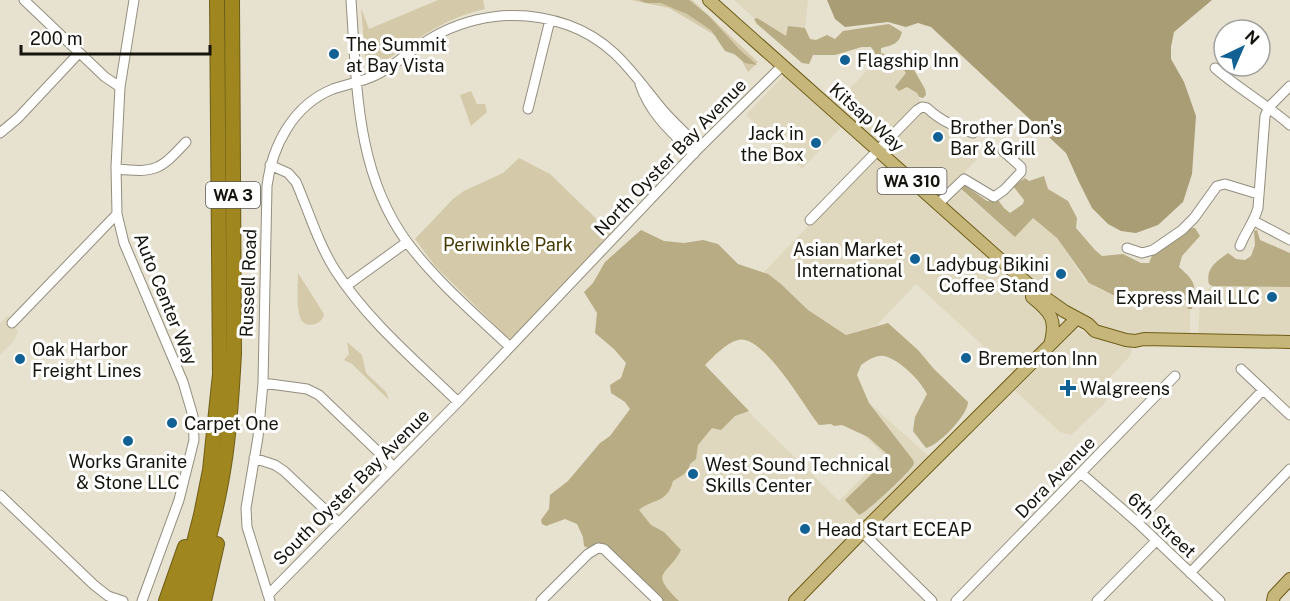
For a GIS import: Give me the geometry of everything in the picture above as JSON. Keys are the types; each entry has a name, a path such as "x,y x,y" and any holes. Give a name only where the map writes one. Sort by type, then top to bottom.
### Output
{"highway":[{"name":"WA 3","path":"179,601 201,515 216,423 219,374 215,0"},
{"name":"WA 3","path":"192,601 219,492 228,440 232,390 234,353 232,0"},
{"path":"204,601 231,473 234,437 232,390"},
{"path":"166,601 191,527 216,423"}],"main road":[{"name":"Kitsap Way","path":"709,0 1012,270 1040,294 1095,331 1135,341 1144,339 1290,342"},
{"path":"1012,270 1024,292 1046,308 1053,320 1050,346"},
{"path":"795,601 1050,346 1082,321"},
{"path":"1273,601 1274,596 1290,579"}],"street":[{"path":"24,0 105,77 120,87"},
{"name":"Auto Center Way","path":"134,0 120,87 117,214 124,243 183,382 194,416 194,440 187,473 142,601"},
{"path":"354,1 361,128 372,173 386,205 407,242 433,272 510,347"},
{"name":"Russell Road","path":"269,598 247,528 246,507 258,437 263,383 267,186 270,165 286,130 299,113 327,92 376,75 426,40 466,22 486,17 512,15 550,20 575,28 609,48 628,65 639,82 651,109 664,125 697,150"},
{"path":"528,109 550,20"},
{"path":"0,133 18,118 79,52"},
{"name":"North Oyster Bay Avenue","path":"458,402 697,150 782,66"},
{"path":"1226,78 1269,107 1290,125"},
{"path":"1240,246 1254,221 1258,208 1265,116 1269,107 1290,86"},
{"path":"810,220 922,107 956,127 973,133"},
{"path":"117,169 142,172 156,169 167,162 186,142"},
{"path":"938,204 964,179 994,197 1004,190 1021,172 1021,167 1003,151"},
{"path":"270,165 288,173 296,182 324,249 346,286 381,328 458,402"},
{"path":"1127,248 1142,253 1153,250 1182,230 1194,218 1217,186 1225,184 1258,194"},
{"path":"12,322 117,214"},
{"path":"1254,221 1290,240"},
{"path":"346,286 407,242"},
{"path":"1241,369 1290,415"},
{"name":"Dora Avenue","path":"956,601 1175,376"},
{"path":"263,383 307,389 319,395 394,467"},
{"path":"1137,522 1263,390"},
{"name":"South Oyster Bay Avenue","path":"269,598 458,402"},
{"path":"254,458 275,465 284,471 339,523"},
{"path":"1190,573 1290,469"},
{"name":"6th Street","path":"1082,474 1137,522 1220,601"},
{"path":"0,495 94,585 108,596 123,601"},
{"path":"862,532 930,600"},
{"path":"1097,601 1156,541"},
{"path":"541,601 588,554 598,548 604,549 658,601"}],"shaded area":[{"path":"639,0 689,0 709,16 757,65 745,63 734,54 725,51 711,30 687,14 661,3 646,3"},
{"path":"734,0 808,0 805,28 788,26 786,36 781,42"},
{"path":"827,0 1212,0 1174,32 1171,47 1171,59 1184,82 1196,116 1192,174 1183,202 1158,225 1136,233 1121,231 1108,224 1092,208 1066,153 931,27 918,23 906,27 888,22 845,27 835,19"},
{"path":"757,18 786,36 788,26 805,28 810,39 816,40 827,35 835,39 843,31 889,24 902,32 895,43 881,48 881,53 910,63 926,95 923,98 919,97 907,87 899,91 895,87 906,73 903,69 873,60 875,53 871,47 862,47 835,55 813,55 809,64 802,63 757,24 754,19"},
{"path":"881,56 909,71 922,107 977,159 954,184 1015,237 1032,217 1057,238 1084,279 1097,288 1123,300 1146,293 1190,298 1190,340 1119,333 1088,323 1060,307 832,107"},
{"path":"787,72 845,123 802,169 746,115"},
{"path":"878,153 1011,272 1023,292 1048,313 1049,341 1016,376 916,284 877,325 846,335 808,310 781,284 764,272"},
{"path":"1044,176 1048,189 1068,201 1077,218 1076,228 1102,256 1123,254 1141,263 1149,263 1153,253 1195,228 1200,236 1182,256 1179,267 1194,285 1192,309 1188,309 1185,301 1158,294 1144,295 1133,302 1123,300 1089,283 1057,238 1033,218 1015,237 959,187 963,184 987,201 998,200 1010,213 1023,204 1024,200 1013,186 1025,178 1029,181"},
{"path":"641,230 664,241 684,243 703,240 718,244 738,264 768,274 808,310 846,335 888,323 918,350 968,402 967,408 952,429 938,442 926,448 913,431 915,417 927,394 919,383 902,366 884,356 875,357 861,365 857,375 869,403 914,464 888,492 859,515 845,500 884,462 888,455 868,437 842,425 819,425 783,374 759,348 748,341 738,340 724,347 705,365 749,411 735,416 721,430 712,428 698,445 696,459 690,464 688,470 673,481 671,488 663,497 639,510 651,525 664,532 681,550 663,574 662,579 679,601 662,601 597,545 588,548 584,546 577,524 565,519 546,526 541,520 549,509 550,495 568,481 600,443 610,436 630,409 625,402 611,393 610,385 621,378 626,363 595,333 597,313 584,292 593,283 605,262"},
{"path":"1257,230 1260,240 1290,253 1290,287 1212,286 1209,284 1210,269 1228,253 1236,259 1245,260 1251,256 1255,245 1254,231"},
{"path":"1212,286 1290,287 1290,340 1198,339 1200,295"},
{"path":"8,316 18,332 13,342 0,355 0,323"},
{"path":"1073,327 1115,345 1132,348 1130,356 1108,380 1111,383 1108,387 1106,402 1071,435 1060,432 1012,388"},
{"name":"West Sound Technical Skills Center","path":"690,354 839,501 884,455 821,393 837,374 934,461 795,601 658,601 553,496"}],"green space":[{"path":"438,0 483,0 485,9 441,25 376,67 366,68 361,8 369,29"},
{"path":"631,0 692,0 758,62 748,72 737,52 725,41 669,8"},
{"path":"471,91 477,104 485,104 487,112 471,126 460,95"},
{"name":"Periwinkle Park","path":"519,158 550,174 611,233 516,336 509,339 435,266 415,239 453,199 464,191 503,173"},
{"path":"298,273 324,314 317,323 305,324 300,317"},
{"path":"347,342 362,355 366,373 386,392 389,400 352,364 344,360 349,354"}],"place":[{"name":"The Summit at Bay Vista","path":"334,54"},
{"name":"Flagship Inn","path":"845,60"},
{"name":"Brother Don's Bar & Grill","path":"938,137"},
{"name":"Jack in the Box","path":"816,143"},
{"name":"Asian Market International","path":"915,259"},
{"name":"Ladybug Bikini Coffee Stand","path":"1061,274"},
{"name":"Express Mail LLC","path":"1272,297"},
{"name":"Bremerton Inn","path":"966,358"},
{"name":"Oak Harbor Freight Lines","path":"20,359"},
{"name":"Walgreens","path":"1068,388"},
{"name":"Carpet One","path":"172,423"},
{"name":"Works Granite & Stone LLC","path":"128,441"},
{"name":"West Sound Technical Skills Center","path":"693,474"},
{"name":"Head Start ECEAP","path":"805,529"}]}
